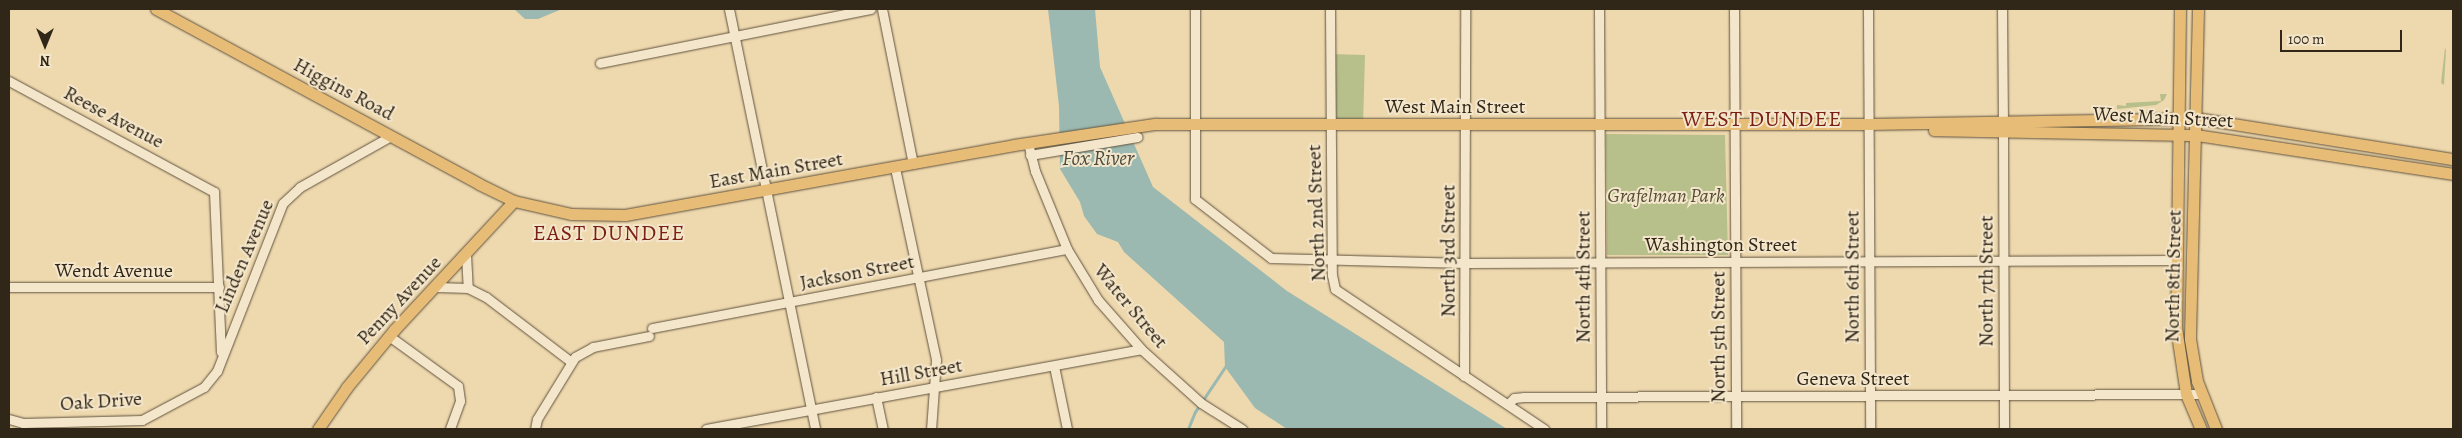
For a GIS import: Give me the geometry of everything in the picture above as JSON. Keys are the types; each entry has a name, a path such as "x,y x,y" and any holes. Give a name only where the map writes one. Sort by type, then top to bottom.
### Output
{"main road":[{"name":"Higgins Road","path":"156,9 514,201"},
{"name":"North 8th Street","path":"2180,9 2176,327 2186,394 2201,429"},
{"name":"North 8th Street","path":"2198,9 2196,135 2189,328 2192,360 2200,394 2216,429"},
{"name":"West Main Street","path":"2003,127 2196,118 2453,159"},
{"name":"West Main Street","path":"1044,140 1138,125 1194,124 1868,124 2003,127 2196,135 2453,174"},
{"name":"East Main Street","path":"514,201 562,213 616,216 895,168 1044,140"},
{"name":"Penny Avenue","path":"318,429 347,387 389,336 437,287 514,201"}],"street":[{"path":"729,9 764,191 815,429"},
{"path":"600,63 871,9"},
{"path":"882,9 912,164"},
{"path":"1194,124 1196,9"},
{"name":"North 2nd Street","path":"1330,9 1332,283 1343,298 1464,376"},
{"name":"North 3rd Street","path":"1464,376 1466,263 1465,9"},
{"name":"North 4th Street","path":"1599,9 1601,429"},
{"name":"North 5th Street","path":"1734,9 1736,429"},
{"name":"North 6th Street","path":"1868,9 1870,429"},
{"name":"North 7th Street","path":"2002,9 2004,429"},
{"name":"Reese Avenue","path":"9,81 214,191 217,199 219,287"},
{"name":"Washington Street","path":"1194,124 1196,201 1266,256 1332,260 1466,263 2176,260"},
{"name":"Linden Avenue","path":"222,357 283,203 300,188 391,136"},
{"path":"1030,155 1137,137"},
{"name":"Water Street","path":"1028,143 1030,155 1067,249 1098,300 1141,349 1195,398 1242,429"},
{"path":"895,168 935,352 936,387 932,429"},
{"name":"Jackson Street","path":"570,361 593,347 651,332 788,303 1067,249"},
{"path":"466,254 468,288"},
{"name":"Wendt Avenue","path":"9,287 219,287"},
{"path":"219,287 222,357"},
{"path":"437,287 468,288 501,307 570,361 535,429"},
{"path":"389,336 458,386 460,402 450,429"},
{"name":"Hill Street","path":"706,429 1141,349"},
{"name":"Oak Drive","path":"13,424 145,419 204,387 214,377 222,357"},
{"path":"1054,366 1067,429"},
{"path":"1464,376 1544,429"},
{"name":"Geneva Street","path":"1508,404 1521,397 2200,394"},
{"path":"876,397 883,429"},
{"path":"145,419 147,429"}],"green space":[{"path":"2445,48 2446,50 2444,85 2441,83"},
{"path":"1330,54 1365,55 1363,124 1331,124"},
{"path":"2160,94 2167,94 2164,100 2156,105 2117,109 2117,105 2126,106 2126,103 2161,101"},
{"name":"Grafelman Park","path":"1606,134 1725,135 1728,255 1607,255"}],"water":[{"path":"514,9 562,9 538,19 525,19"},
{"name":"Fox River","path":"1048,9 1095,9 1100,67 1153,187 1287,291 1507,429 1287,429 1255,408 1225,367 1224,342 1124,252 1118,242 1097,234 1084,216 1080,202 1060,169 1059,106"}],"waterway":[{"path":"1188,429 1195,412 1227,364"}],"district":[{"name":"WEST DUNDEE","path":"1762,120"},
{"name":"EAST DUNDEE","path":"609,234"}]}
